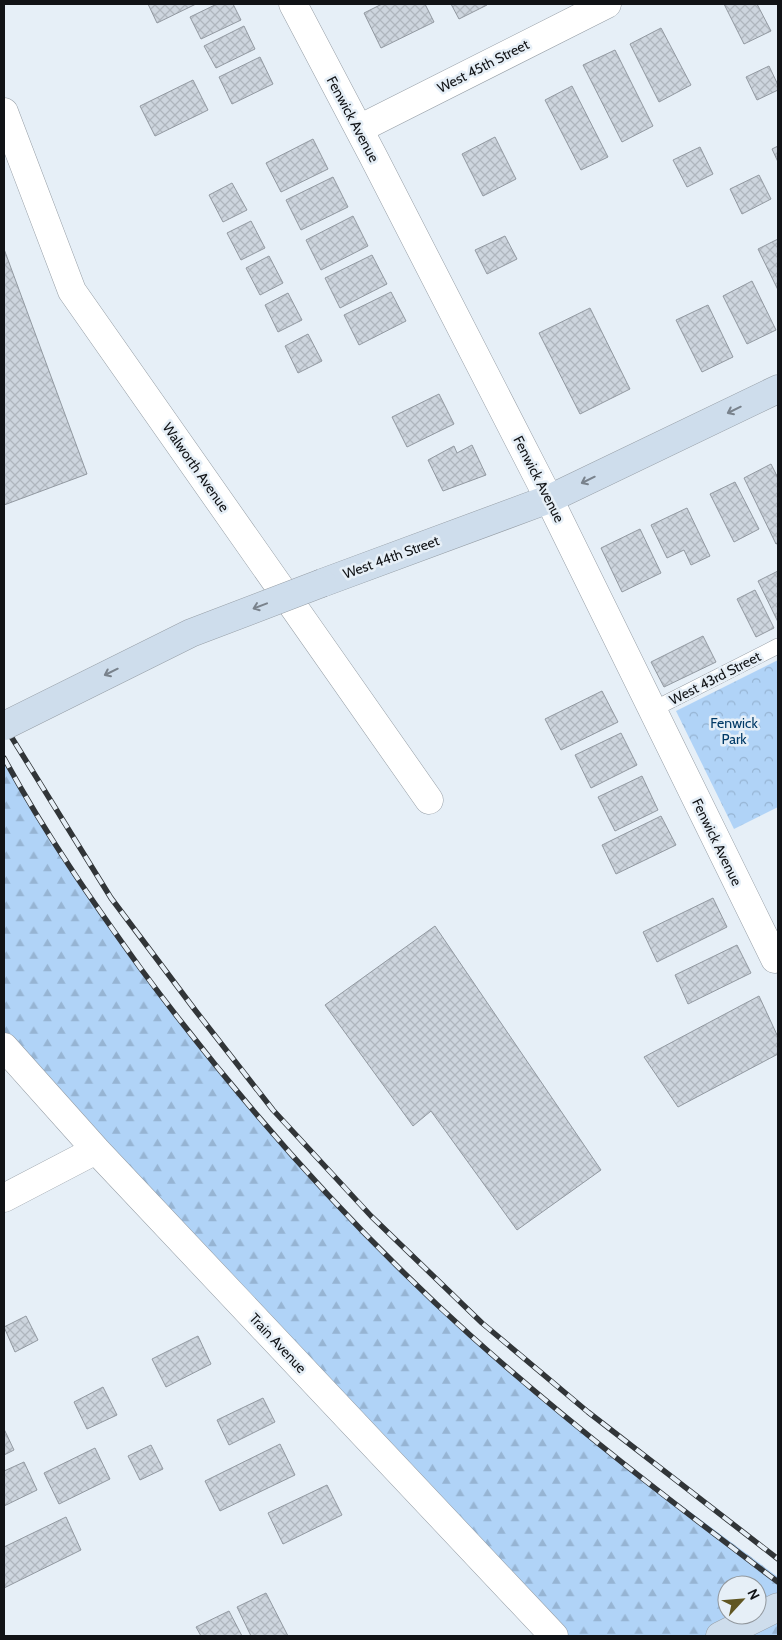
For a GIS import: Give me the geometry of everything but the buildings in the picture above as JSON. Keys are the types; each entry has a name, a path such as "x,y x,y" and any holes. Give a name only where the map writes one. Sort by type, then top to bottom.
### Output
{"street":[{"name":"Fenwick Avenue","path":"293,4 549,499 775,959"},
{"name":"West 45th Street","path":"358,129 607,4"},
{"name":"Walworth Avenue","path":"4,112 72,291 429,800"},
{"name":"West 44th Street","path":"4,726 191,633 549,499 778,389"},
{"name":"Train Avenue","path":"4,1047 96,1150 554,1636"},
{"path":"4,1198 96,1150"},
{"path":"720,1636 778,1607"}],"lane":[{"name":"West 43rd Street","path":"652,710 778,646"}],"green space":[{"name":"Fenwick Park","path":"778,660 778,807 734,829 676,711"},
{"path":"4,756 28,803 101,914 184,1027 269,1130 357,1227 469,1334 577,1428 778,1577 778,1636 561,1636 4,1047"}],"railway":[{"path":"4,725 111,898 273,1110 371,1216 482,1323 588,1412 778,1559"},
{"path":"4,758 35,813 69,866 141,969 256,1114 338,1206 425,1293 507,1368 621,1462 778,1582"}]}
